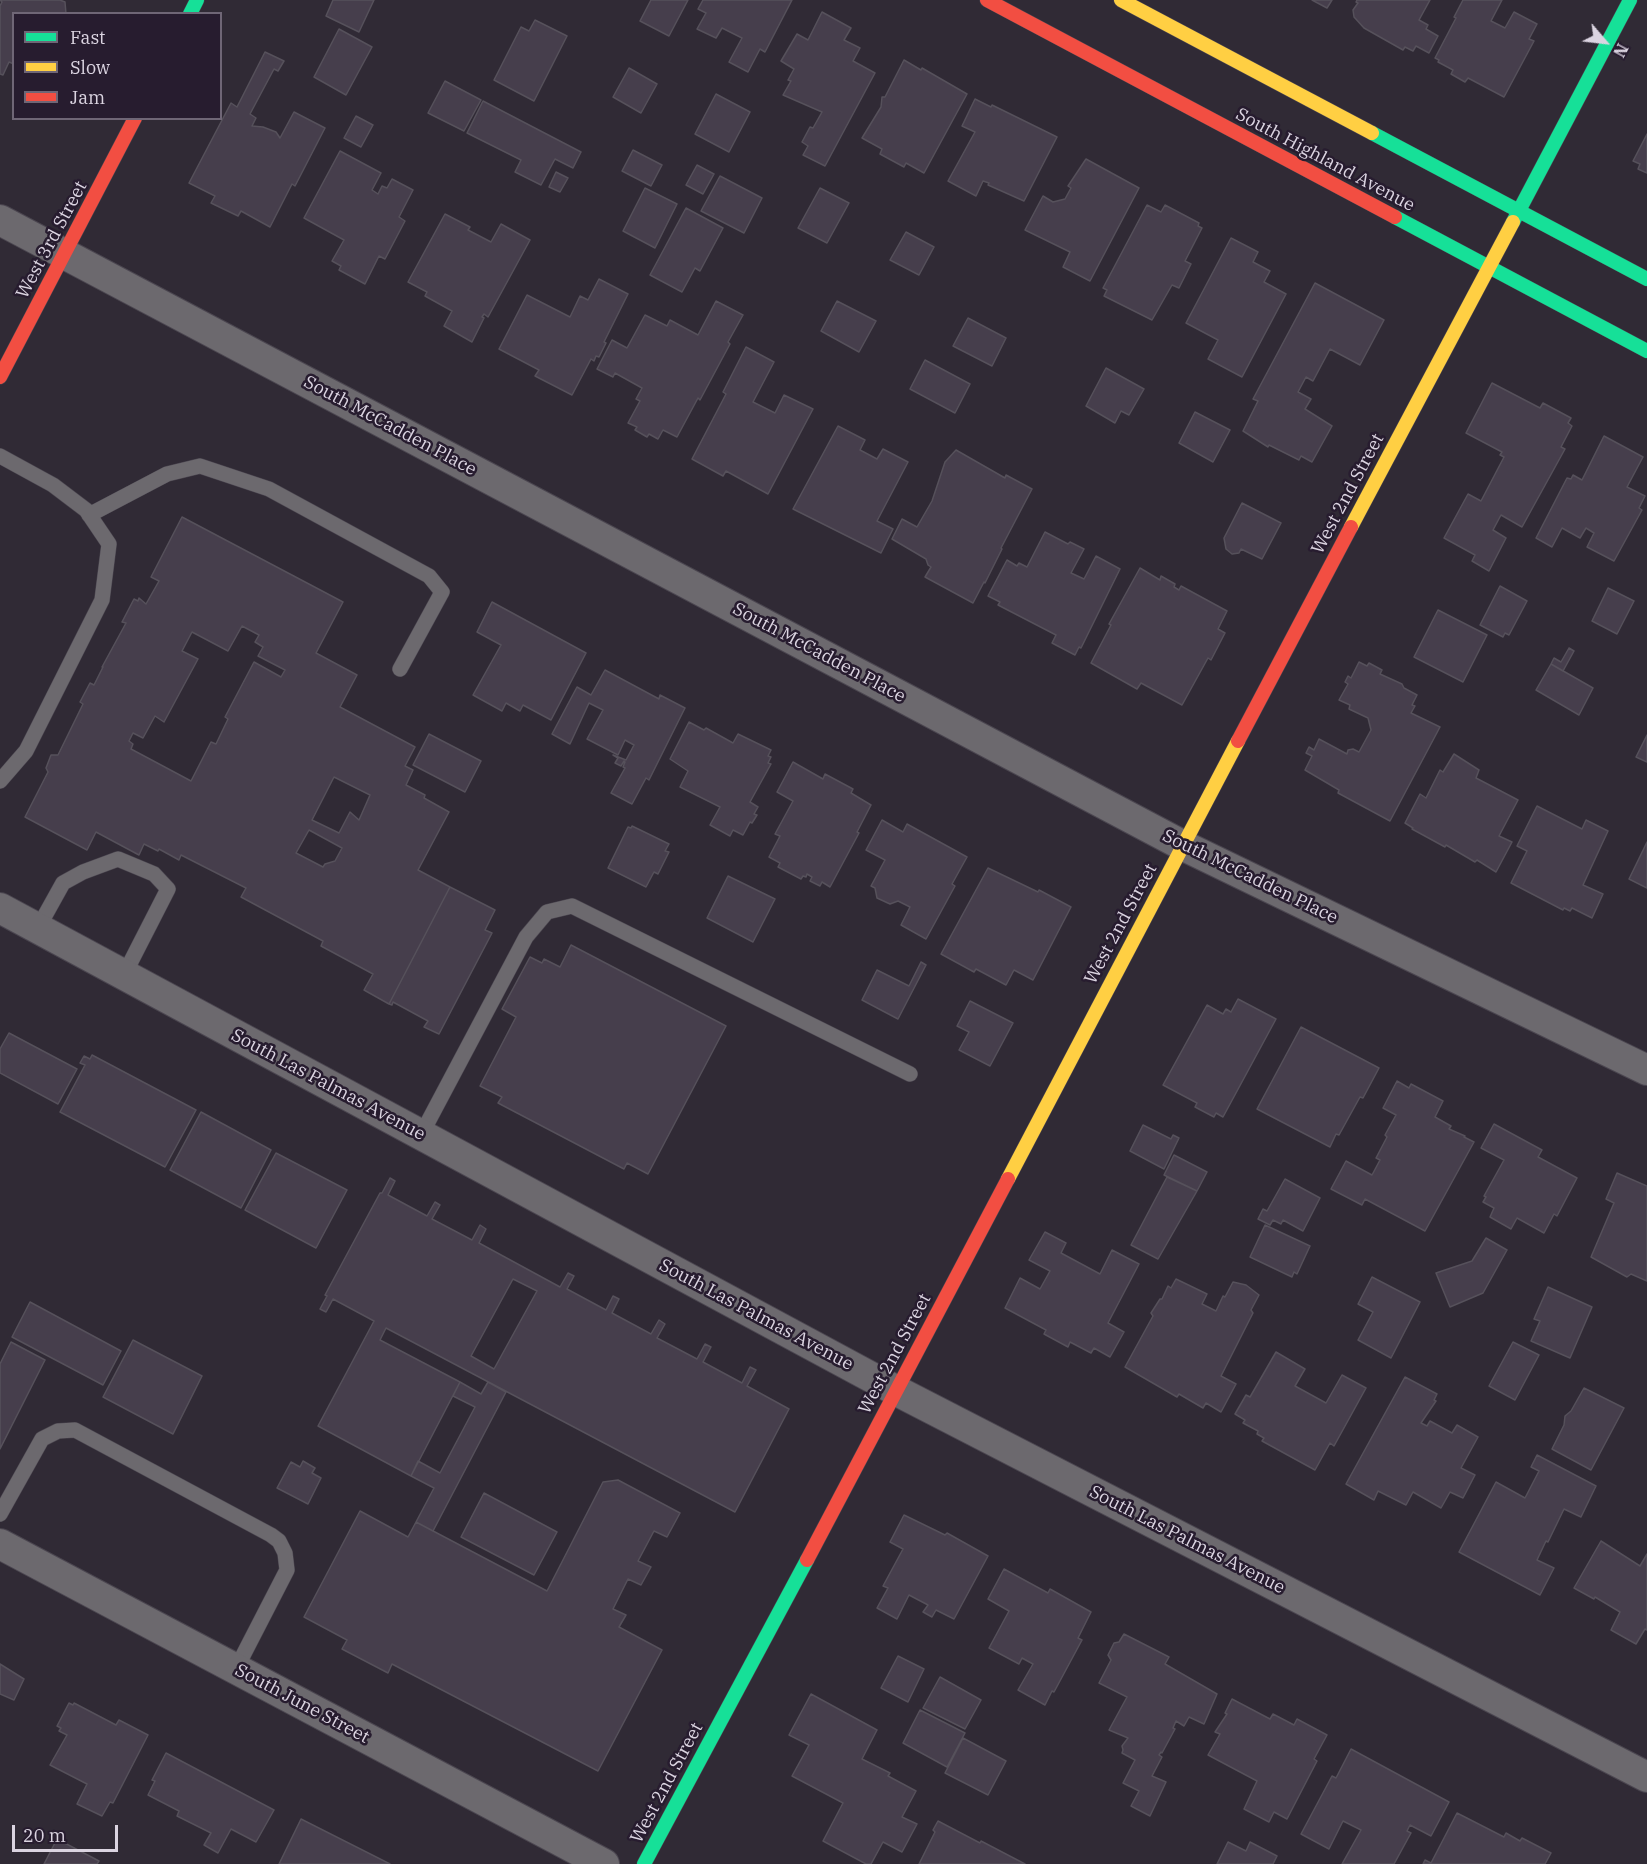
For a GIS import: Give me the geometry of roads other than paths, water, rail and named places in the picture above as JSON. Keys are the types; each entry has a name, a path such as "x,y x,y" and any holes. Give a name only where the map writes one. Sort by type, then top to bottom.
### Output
{"street":[{"name":"South Highland Avenue","path":"987,0 1647,351"},
{"path":"1121,0 1647,279"},
{"name":"West 2nd Street","path":"644,1864 897,1391 1182,845 1630,0"},
{"name":"West 3rd Street","path":"0,377 66,255 134,120"},
{"name":"South McCadden Place","path":"0,220 1182,845 1647,1070"},
{"name":"South Las Palmas Avenue","path":"0,908 897,1391 1647,1777"},
{"name":"South June Street","path":"0,1544 604,1864"}],"lane":[{"path":"0,456 53,485 86,510 109,544 102,600 26,751 0,781"},
{"path":"89,515 167,474 200,466 269,489 429,576 441,592 400,669"},
{"path":"38,928 63,883 83,872 118,860 154,874 168,889 124,975"},
{"path":"422,1135 526,937 547,912 572,906 910,1074"},
{"path":"0,1514 42,1439 58,1431 75,1430 271,1535 279,1541 285,1553 287,1570 237,1669"}]}
